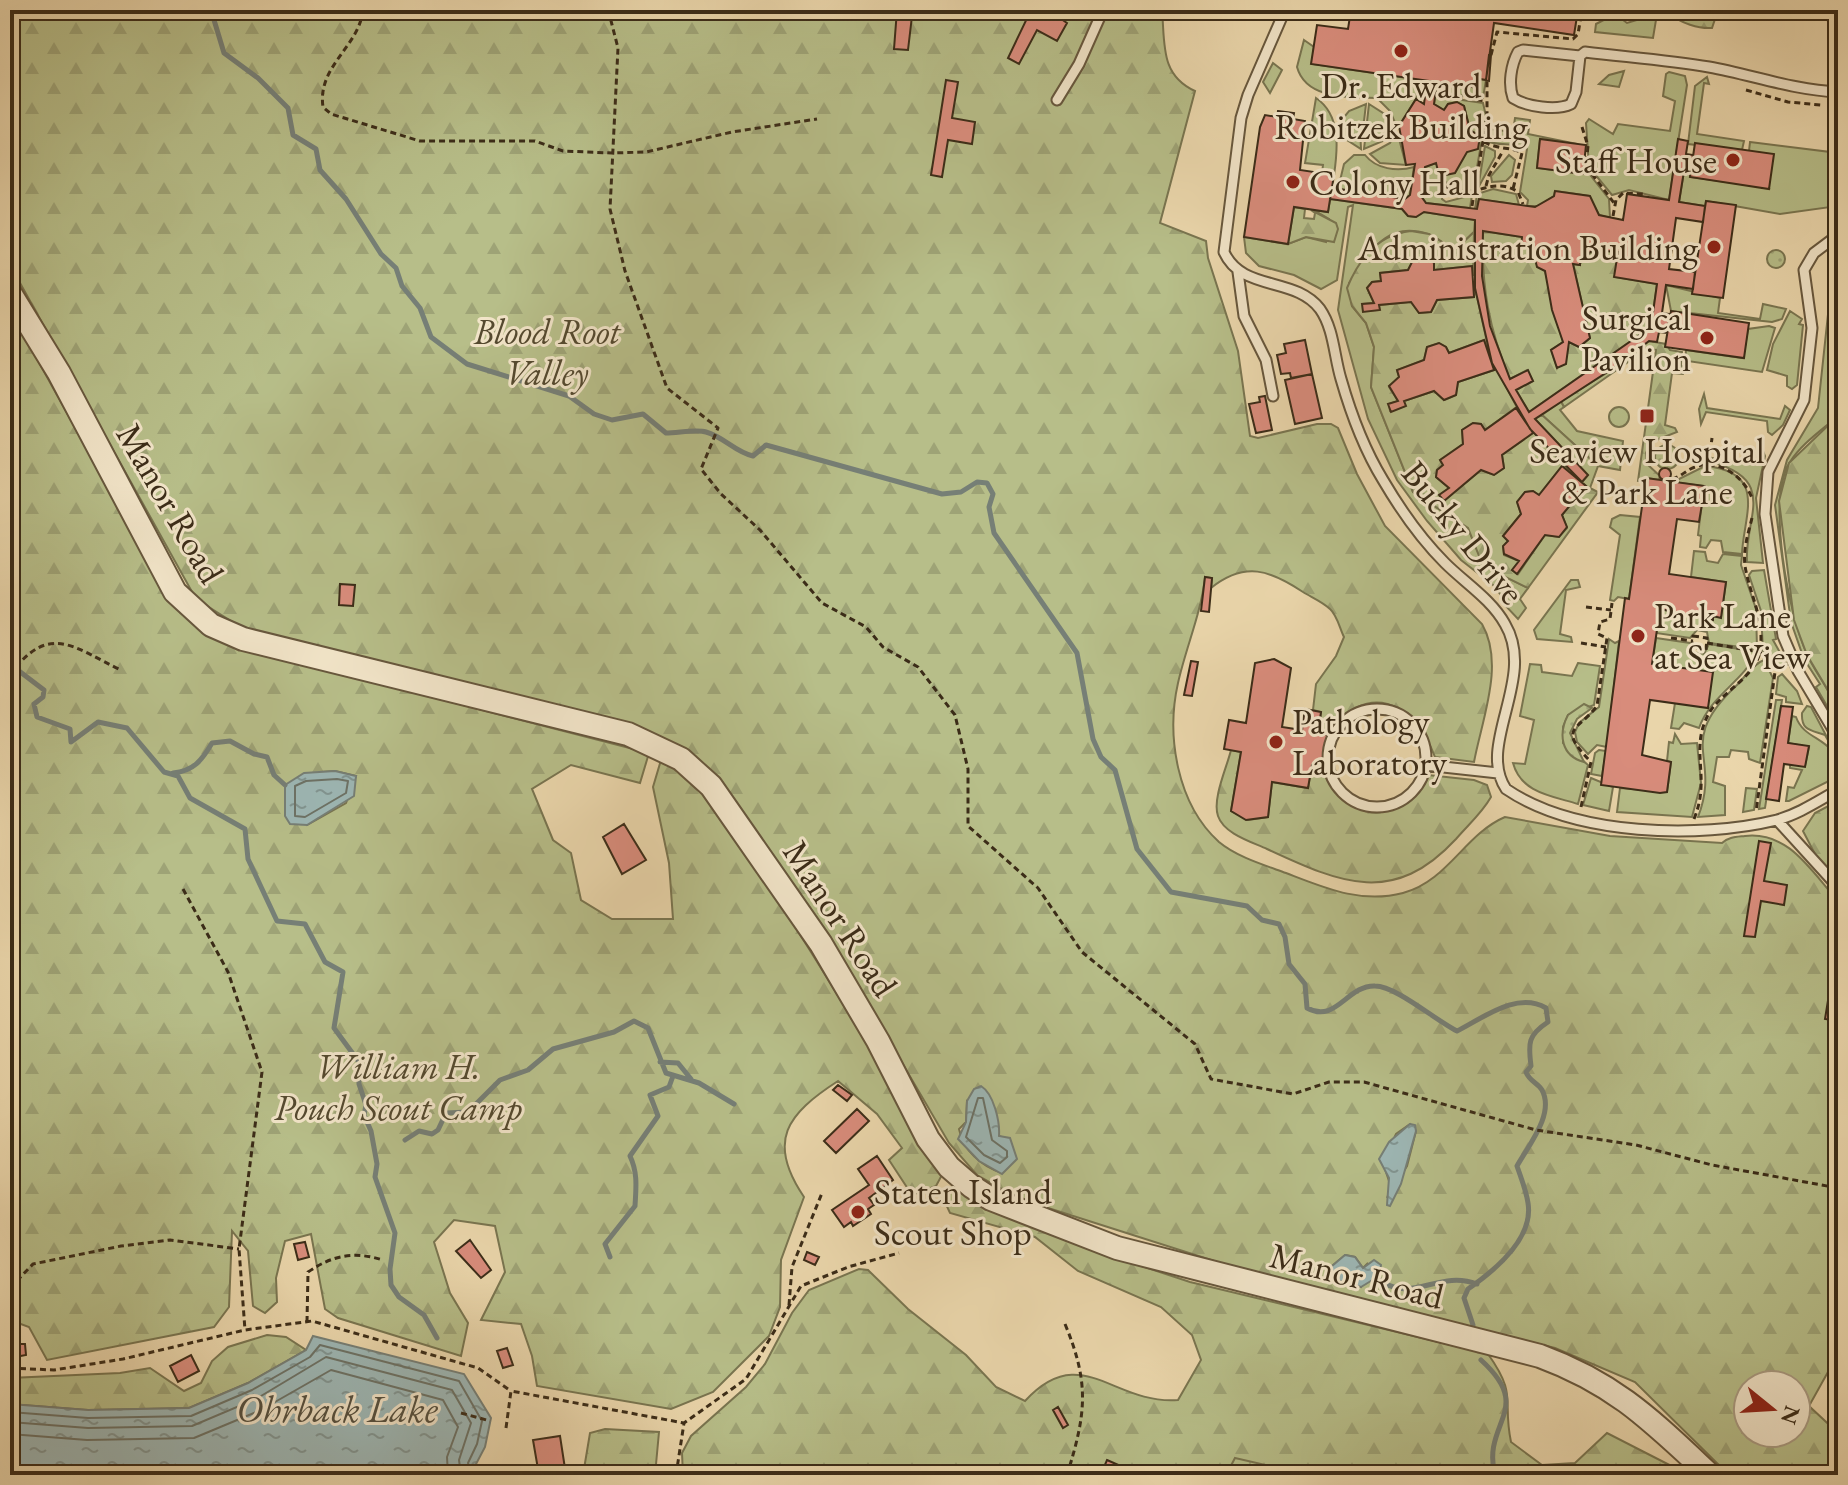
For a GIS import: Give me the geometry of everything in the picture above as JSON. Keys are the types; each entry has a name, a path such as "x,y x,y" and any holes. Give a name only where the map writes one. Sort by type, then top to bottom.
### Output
{"street":[{"name":"Manor Road","path":"10,293 59,373 175,592 204,620 243,639 628,734 668,751 695,770 736,820 821,944 878,1041 928,1139 949,1167 971,1186 991,1199 1117,1248 1540,1356 1584,1372 1632,1402 1710,1475"}],"lane":[{"path":"1057,100 1103,10"},
{"path":"1273,396 1266,360 1244,316 1238,272 1224,252 1224,239 1241,118 1285,10"},
{"path":"1580,56 1576,92 1571,104 1560,108 1525,104 1513,98 1510,87 1518,52 1580,56 1585,52 1708,67 1800,89 1838,92"},
{"path":"1838,235 1814,253 1804,270 1812,328 1804,400 1777,449 1764,493 1769,556 1783,636 1798,671 1838,738"},
{"name":"Bucky Drive","path":"1238,272 1296,290 1322,312 1351,411 1382,478 1405,514 1443,562 1489,603 1508,629 1515,666 1499,777"},
{"path":"1383,709 1412,724 1423,743 1425,765 1417,785 1402,799 1371,806 1351,799 1336,784 1328,752 1336,731 1351,716 1383,709"},
{"path":"1425,765 1499,777 1514,794 1548,808 1633,828 1715,830 1777,820 1838,790"},
{"path":"1777,820 1838,887"}],"path":[{"path":"363,10 354,36 337,56 322,85 323,107 331,114 420,141 535,141 563,151 646,152 721,134 817,119"},
{"path":"612,10 610,17 618,48 610,209 625,271 667,388 718,428 701,469 721,494 760,530 822,603 866,627 883,647 918,667 955,715 968,769 968,826 1038,888 1082,952 1195,1044 1211,1079 1293,1094 1329,1082 1364,1082 1536,1130 1636,1145 1712,1165 1838,1188"},
{"path":"1491,55 1497,32 1573,39 1582,10"},
{"path":"1472,206 1488,114 1485,101 1487,80"},
{"path":"1437,94 1485,101"},
{"path":"1582,127 1588,146 1586,166 1614,203"},
{"path":"1484,142 1503,151 1522,153 1513,189"},
{"path":"1486,188 1489,175 1503,151"},
{"path":"1446,186 1459,197 1486,188 1513,189 1524,199 1523,204"},
{"path":"1613,216 1614,203 1623,193 1645,194"},
{"path":"1708,464 1712,438"},
{"path":"1672,479 1708,464 1734,474 1748,488 1754,504"},
{"path":"1694,819 1704,791 1699,745 1705,720 1718,700 1756,661 1760,652 1759,609 1745,564 1746,537 1753,512"},
{"path":"1581,807 1591,762 1575,743 1573,732 1575,725 1597,706 1607,638 1598,634 1600,622 1610,619 1612,603"},
{"path":"1586,607 1611,610"},
{"path":"1671,638 1693,641 1693,636 1707,638 1707,643 1760,652 1776,678 1756,812"},
{"path":"10,675 31,651 59,642 95,654 121,670"},
{"path":"1581,643 1606,647"},
{"path":"183,889 228,972 262,1072 239,1249 245,1330"},
{"path":"789,1309 792,1267 822,1193"},
{"path":"10,1288 33,1264 121,1246 170,1240 239,1249"},
{"path":"10,1368 54,1370 123,1359 245,1330 307,1322 478,1368 511,1391 684,1423 746,1379 801,1286 899,1253"},
{"path":"307,1322 308,1272 343,1255 364,1254 383,1260"},
{"path":"1065,1324 1080,1361 1083,1398 1081,1429 1067,1475"},
{"path":"506,1428 511,1391"},
{"path":"461,1413 490,1421"},
{"path":"676,1475 684,1423"},
{"path":"445,1475 459,1470"}],"green space":[{"name":"Blood Root Valley","path":"10,10 1162,10 1166,57 1170,67 1184,84 1195,91 1160,223 1206,241 1208,258 1238,351 1250,436 1258,438 1317,424 1331,424 1338,428 1357,474 1385,526 1482,624 1492,656 1490,692 1474,762 1435,757 1414,721 1402,710 1388,704 1372,703 1357,707 1341,717 1325,734 1318,733 1321,712 1313,710 1316,684 1336,656 1344,637 1332,612 1291,584 1268,574 1235,574 1211,588 1212,578 1205,577 1178,683 1173,725 1178,768 1193,809 1219,842 1234,852 1315,884 1343,893 1372,897 1403,893 1419,887 1445,868 1479,834 1505,817 1610,836 1722,843 1735,837 1761,836 1787,846 1798,855 1838,901 1838,1354 1812,1401 1812,1369 1732,1369 1732,1449 1812,1449 1812,1409 1838,1433 1838,1468 1831,1475 1729,1475 1635,1382 1555,1348 1277,1281 1020,1199 977,1175 949,1143 843,962 726,789 695,758 247,631 196,599 10,265","holes":["967,1101 995,1112 1009,1166 1002,1173 980,1162 961,1137 959,1129 966,1122","1410,1124 1416,1131 1407,1166 1387,1198 1391,1187 1383,1163 1396,1134","1345,1255 1355,1257 1363,1268 1368,1263 1361,1287 1331,1275 1332,1266"]},
{"path":"1673,10 1718,10 1712,28 1707,28 1679,20 1671,14"},
{"path":"1768,10 1838,10 1838,22"},
{"path":"1615,14 1627,23 1657,14 1653,38 1595,32 1596,24"},
{"path":"1304,40 1314,47 1312,64 1427,81 1426,87 1418,86 1416,99 1399,126 1396,125 1390,111 1377,98 1330,94 1310,86 1297,67"},
{"path":"1273,63 1282,70 1270,93 1263,82"},
{"path":"1624,71 1619,87 1599,84 1609,75"},
{"path":"1666,74 1685,76 1687,85 1669,200 1629,190 1612,195 1589,167 1586,123 1589,119 1613,134 1618,124 1670,131 1675,101 1663,96"},
{"path":"1707,77 1709,84 1704,83 1697,134 1744,141 1742,150 1688,144 1695,86"},
{"path":"1480,79 1486,80 1483,98 1436,92 1437,82 1478,88"},
{"path":"1435,96 1483,103 1486,116 1473,190 1454,190 1445,181 1440,184 1444,190 1442,199 1446,202 1472,195 1470,208 1426,203 1421,196 1425,167 1467,152 1480,136 1470,130 1464,106 1456,102 1448,104 1444,110 1434,104"},
{"path":"1316,98 1330,113 1334,123 1337,143 1334,175 1322,173 1323,165 1305,163"},
{"path":"1366,104 1364,121 1360,125 1340,122 1349,111"},
{"path":"1369,104 1386,115 1390,131 1383,141 1364,149 1366,132 1371,127 1367,122"},
{"path":"1515,118 1530,120 1528,134 1577,144 1540,139 1537,168 1582,174 1587,171 1609,199 1610,218 1599,215 1589,196 1555,191 1554,196 1539,206 1527,206 1528,200 1520,192 1527,149 1486,141 1488,129 1513,132"},
{"path":"1340,125 1360,127 1361,149 1344,138"},
{"path":"1394,135 1398,135 1406,165 1380,163 1370,154 1390,143"},
{"path":"1750,142 1838,153 1838,206 1780,214 1706,201 1705,206 1679,202 1685,165 1692,166 1690,177 1769,188 1749,151"},
{"path":"1485,146 1495,151 1495,157 1478,188"},
{"path":"1354,155 1365,155 1387,168 1414,167 1410,195 1405,199 1338,189 1344,164"},
{"path":"1509,155 1515,160 1512,175 1506,181 1492,182 1491,176"},
{"path":"1493,189 1516,194 1519,205 1479,199 1475,209 1477,194"},
{"path":"1330,199 1402,209 1408,216 1416,217 1424,212 1475,220 1474,232 1455,250 1428,234 1413,231 1389,236 1372,251 1349,283 1352,306 1366,323 1374,347 1371,387 1413,492 1468,528 1484,566 1528,588 1520,599 1526,608 1518,619 1502,602 1504,599 1493,585 1461,560 1427,521 1397,480 1368,419 1338,310 1353,205 1348,207 1337,280 1321,289 1294,275 1259,266 1246,253 1244,237 1288,244 1306,237 1326,242 1329,219 1314,210 1328,212"},
{"path":"1294,207 1305,209 1304,218 1314,219 1315,213 1311,210 1336,223 1338,229 1334,242 1306,237 1288,244"},
{"path":"1411,231 1429,234 1455,250 1474,232 1473,276 1471,266 1434,270 1434,263 1427,258 1415,258 1408,270 1380,273 1381,281 1372,282 1367,288 1374,303 1363,304 1363,311 1379,310 1379,305 1411,302 1419,313 1431,312 1437,300 1474,297 1475,288 1489,351 1484,340 1449,353 1439,343 1427,347 1424,360 1397,370 1399,377 1389,387 1398,401 1389,404 1390,411 1405,406 1404,401 1434,391 1444,400 1456,395 1458,382 1494,370 1493,362 1521,415 1515,408 1485,430 1481,424 1473,423 1462,430 1463,444 1440,460 1443,465 1437,470 1436,477 1449,488 1440,495 1444,500 1481,470 1494,475 1504,468 1502,455 1533,433 1531,429 1569,471 1562,466 1539,495 1533,491 1525,492 1517,502 1521,514 1503,536 1508,541 1503,547 1504,555 1519,561 1512,570 1518,574 1545,535 1559,537 1567,528 1562,515 1586,486 1582,482 1588,475 1535,419 1542,415 1598,466 1590,488 1598,492 1528,588 1483,566 1468,528 1413,492 1371,387 1374,347 1366,323 1352,306 1347,288 1357,267 1371,250 1389,237"},
{"path":"1483,231 1522,237 1545,271 1563,342 1551,350 1557,368 1569,342 1579,347 1590,338 1573,264 1579,265 1593,250 1618,252 1615,277 1657,284 1651,327 1529,412 1516,390 1533,381 1527,370 1510,379 1492,325 1483,270"},
{"path":"1776,250 1785,259 1776,268 1767,259"},
{"path":"1666,285 1720,298 1718,313 1760,319 1763,304 1786,309 1782,319 1772,322 1671,311"},
{"path":"1838,288 1838,416 1806,443 1790,462 1783,479 1780,529 1793,613 1811,663 1835,706 1838,725 1816,687 1820,684 1804,659 1791,622 1775,505 1787,460 1818,408 1829,305"},
{"name":"William H. Pouch Scout Camp","path":"10,310 151,565 245,649 649,753 640,783 571,765 532,789 553,840 571,853 581,900 612,919 673,919 669,863 653,787 661,760 693,784 734,833 791,920 943,1173 936,1186 912,1195 889,1160 902,1148 877,1114 838,1081 806,1105 788,1130 785,1144 792,1177 804,1197 781,1260 780,1307 769,1336 713,1392 671,1409 537,1386 532,1356 521,1324 481,1320 505,1272 495,1226 454,1220 434,1242 450,1293 468,1323 461,1356 338,1318 325,1309 311,1234 285,1241 276,1278 277,1302 265,1313 253,1306 248,1251 232,1231 229,1307 214,1327 47,1360 29,1327 10,1320","holes":["335,771 356,776 346,803 307,825 285,801 286,791 320,772"]},
{"path":"1790,311 1802,319 1799,324 1803,325 1797,385 1792,389 1787,386 1787,376 1767,370 1773,344"},
{"path":"1775,328 1762,372 1688,361 1685,364 1686,350 1743,358 1748,329"},
{"path":"1649,341 1666,344 1670,350 1682,352 1681,365 1686,369 1683,374 1672,373 1665,425 1675,428 1677,432 1651,442 1646,453 1647,464 1660,476 1659,480 1646,478 1645,482 1638,481 1656,350 1648,348 1564,407 1561,401 1618,366"},
{"path":"1704,394 1707,408 1780,419 1785,406 1790,410 1783,425 1772,435 1768,432 1767,421 1706,412 1701,424 1699,409"},
{"path":"1561,401 1564,407 1560,410 1577,431 1623,441 1620,470 1598,466 1542,415"},
{"path":"1619,407 1626,410 1629,417 1626,424 1619,427 1612,424 1609,417 1612,410"},
{"path":"1838,416 1838,707 1807,655 1794,620 1779,501 1789,463"},
{"path":"1667,445 1678,452 1679,457 1672,468 1667,469 1656,462 1655,457 1662,446"},
{"path":"1763,451 1765,456 1756,498 1763,563 1747,562 1753,502 1751,490 1745,479 1711,462 1712,458 1755,464 1759,452"},
{"path":"1705,466 1725,470 1738,477 1745,487 1748,511 1742,554 1723,552 1721,541 1711,540 1706,548 1700,547 1701,536 1698,535 1704,486 1673,482"},
{"path":"1620,515 1640,517 1629,599 1618,597 1614,601 1610,600 1620,535 1610,527 1612,519"},
{"path":"1694,551 1705,552 1707,561 1718,563 1723,554 1742,556 1741,565 1756,609 1757,649 1709,643 1707,632 1697,630 1690,638 1656,633 1660,609 1712,620 1713,616 1721,617 1726,582 1691,577"},
{"path":"1764,570 1776,639 1773,640 1787,665 1780,667 1763,651 1761,611 1749,575 1752,571"},
{"path":"1571,580 1578,580 1580,587 1566,590 1560,634 1571,637 1572,642 1537,639 1534,630"},
{"path":"1656,638 1690,643 1692,652 1704,654 1709,644 1757,652 1744,672 1711,706 1699,728 1684,723 1679,729 1671,728 1675,703 1713,672 1652,664"},
{"path":"1609,639 1615,643 1619,641 1607,747 1597,745 1588,754 1577,742 1575,732 1579,723 1599,707"},
{"path":"1764,660 1773,678 1760,763 1749,759 1748,752 1731,750 1729,757 1717,757 1713,782 1725,786 1725,815 1698,817 1704,796 1703,736 1708,722 1718,705"},
{"path":"1578,663 1600,666 1594,705 1568,715 1563,727 1563,743 1588,765 1578,804 1530,787 1517,773 1513,763 1525,764 1534,720 1520,716 1530,664 1541,665 1542,672 1572,676"},
{"path":"1782,674 1797,691 1802,704 1786,702 1786,697 1776,694 1778,677"},
{"path":"1776,700 1782,700 1765,808 1759,809"},
{"path":"1584,704 1592,708 1577,719 1570,733 1584,762 1566,750 1563,730 1568,715"},
{"path":"1807,706 1811,707 1838,758 1825,735 1808,729 1803,723 1802,713"},
{"path":"1792,716 1806,732 1833,752 1838,773 1833,779 1786,801 1788,787 1794,788 1802,770 1790,768 1790,764 1805,766 1809,747 1788,743"},
{"path":"1675,734 1681,744 1697,743 1701,783 1692,817 1617,812 1620,788 1667,792 1671,762 1667,761 1669,742 1673,743"},
{"path":"1231,750 1241,752 1231,811 1248,820 1268,817 1272,782 1308,788 1312,765 1319,766 1344,798 1357,808 1371,812 1385,811 1399,805 1428,775 1474,780 1487,785 1491,797 1456,839 1433,860 1411,874 1389,881 1343,879 1319,872 1226,828 1218,816 1217,801"},
{"path":"1606,751 1602,776 1591,774 1595,753"},
{"path":"1591,778 1613,787 1609,811 1583,805"},
{"path":"1746,788 1757,789 1754,810 1743,812"},
{"path":"1838,801 1838,881 1817,858 1803,831 1815,813"},
{"path":"954,1185 1093,1250 1190,1282 1488,1354 1506,1389 1511,1442 1542,1465 1575,1463 1607,1433 1689,1475 683,1475 682,1453 691,1436 746,1387 765,1364 792,1313 809,1290 859,1269 868,1270 908,1309 966,1355 996,1387 1025,1401 1045,1384 1063,1376 1081,1375 1135,1394 1178,1400 1201,1360 1192,1335 1161,1307 1078,1271 1035,1237 950,1213 943,1198"},
{"path":"267,1335 286,1337 306,1350 248,1383 189,1408 88,1410 10,1404 10,1378 120,1373 150,1368 184,1391 201,1383 212,1361 228,1347"},
{"path":"605,1429 659,1432 655,1475 583,1475 590,1433"},
{"path":"1235,1458 1287,1470 1294,1475 1226,1475"}],"water":[{"path":"335,771 356,776 354,796 307,825 290,824 285,816 285,785 304,773"},
{"path":"981,1086 995,1109 999,1136 1010,1138 1017,1159 1002,1174 979,1161 958,1139 966,1122 967,1101 974,1089"},
{"path":"1410,1124 1415,1125 1416,1131 1401,1184 1390,1206 1387,1205 1389,1178 1379,1159 1389,1142"},
{"path":"1345,1255 1355,1257 1363,1268 1374,1260 1381,1265 1379,1276 1361,1287 1340,1281 1331,1275 1332,1266"},
{"name":"Ohrback Lake","path":"313,1336 464,1374 491,1418 485,1447 476,1464 480,1475 10,1475 10,1404 88,1410 189,1408 248,1383 306,1350"}],"building":[{"path":"897,10 936,10 935,19 912,16 908,50 894,49"},
{"path":"1031,10 1048,10 1067,23 1057,41 1037,30 1019,64 1008,58"},
{"name":"Dr. Edward Robitzek Building","path":"1351,10 1397,16 1398,10 1578,10 1574,35 1494,23 1486,80 1480,79 1478,88 1311,64 1317,25 1348,29"},
{"path":"1491,55 1489,81 1486,80"},
{"path":"946,80 958,82 952,118 975,122 972,144 948,140 942,177 931,175"},
{"path":"1427,81 1437,82 1434,104 1444,110 1448,104 1457,102 1464,106 1470,130 1480,136 1478,149 1467,152 1455,173 1446,175 1438,171 1436,163 1425,167 1421,196 1426,203 1477,209 1479,199 1535,207 1554,196 1555,191 1590,196 1599,215 1623,220 1627,194 1669,200 1678,139 1688,141 1686,154 1693,155 1692,166 1685,165 1679,202 1705,206 1703,222 1676,218 1669,269 1695,272 1693,289 1666,285 1662,313 1670,314 1667,333 1659,332 1657,342 1649,341 1535,419 1588,475 1582,482 1530,429 1492,363 1475,288 1475,220 1424,212 1416,217 1408,216 1402,209 1330,199 1332,188 1405,199 1410,195 1415,164 1406,165 1399,126 1416,99 1424,104","holes":["1483,231 1522,237 1521,246 1533,251 1537,267 1545,271 1552,310 1563,342 1551,350 1557,368 1566,364 1569,342 1579,347 1590,338 1573,264 1580,265 1580,260 1593,250 1618,252 1614,277 1657,284 1651,327 1529,412 1516,390 1533,381 1528,370 1510,379 1490,326 1482,276"]},
{"name":"Colony Hall","path":"1278,111 1294,113 1293,119 1305,121 1300,170 1334,175 1328,212 1294,207 1288,244 1244,237 1260,127 1265,115 1277,117"},
{"path":"1540,139 1586,145 1583,174 1537,168"},
{"name":"Staff House","path":"1695,143 1774,154 1769,189 1690,177"},
{"name":"Administration Building","path":"1706,201 1736,205 1723,298 1692,294"},
{"path":"1414,258 1427,258 1434,263 1434,270 1472,266 1474,297 1437,300 1431,312 1419,313 1411,302 1379,305 1380,310 1363,312 1362,304 1374,303 1367,288 1372,282 1381,281 1380,273 1408,270"},
{"name":"Surgical Pavilion","path":"1671,311 1749,323 1744,358 1665,347"},
{"path":"1305,340 1312,374 1291,378 1290,373 1281,374 1277,355 1286,353 1284,344"},
{"path":"1484,340 1494,370 1458,382 1456,395 1444,400 1434,391 1404,401 1406,406 1391,412 1388,404 1398,401 1389,386 1399,377 1397,370 1424,360 1427,347 1439,343 1449,353"},
{"path":"1312,374 1322,418 1295,424 1285,380"},
{"path":"1265,396 1272,430 1256,433 1249,404 1260,402 1259,397"},
{"path":"1516,408 1533,433 1502,455 1504,468 1494,475 1481,470 1444,501 1439,495 1449,488 1436,477 1437,470 1443,465 1440,460 1463,444 1462,430 1473,423 1481,424 1485,430"},
{"path":"1562,466 1586,486 1562,515 1567,527 1559,537 1545,535 1517,574 1512,570 1519,561 1504,554 1503,546 1508,541 1503,536 1521,514 1517,502 1525,492 1533,491 1539,495"},
{"path":"1665,468 1671,474 1665,480 1659,474"},
{"name":"Park Lane at Sea View","path":"1646,478 1705,486 1699,522 1677,519 1669,574 1726,582 1721,618 1713,616 1713,620 1660,609 1652,664 1713,672 1708,708 1650,700 1642,755 1671,762 1667,792 1660,793 1601,785 1625,598 1629,599"},
{"path":"1205,577 1212,578 1209,612 1201,611"},
{"path":"340,584 355,585 353,606 339,605"},
{"name":"Pathology Laboratory","path":"1274,659 1291,668 1282,727 1302,730 1305,709 1321,712 1318,733 1328,735 1323,767 1312,765 1308,788 1272,782 1268,817 1246,820 1231,811 1241,752 1224,749 1229,720 1246,723 1255,663"},
{"path":"1191,661 1198,662 1192,696 1184,695"},
{"path":"1781,706 1793,707 1788,743 1809,746 1805,767 1784,764 1779,801 1766,799"},
{"path":"624,824 646,860 622,874 603,837"},
{"path":"1759,841 1771,843 1764,881 1787,885 1784,905 1761,901 1755,937 1744,936"},
{"path":"1838,939 1838,1021 1825,1019"},
{"path":"838,1085 852,1095 847,1101 833,1090"},
{"path":"857,1109 869,1121 836,1153 824,1141"},
{"path":"877,1156 893,1180 869,1198 874,1205 868,1209 871,1214 853,1226 851,1222 844,1227 832,1210 869,1185 858,1169"},
{"path":"470,1240 491,1270 481,1278 456,1251"},
{"path":"305,1242 309,1257 298,1260 294,1244"},
{"path":"807,1252 819,1257 815,1265 804,1260"},
{"path":"18,1340 19,1344 25,1344 26,1355 10,1358 10,1341"},
{"path":"507,1348 513,1365 503,1368 497,1351"},
{"path":"191,1355 199,1371 178,1382 170,1366"},
{"path":"1058,1407 1068,1425 1063,1428 1053,1410"},
{"path":"560,1436 566,1475 539,1475 533,1440"},
{"path":"1107,1460 1123,1467 1119,1475 1101,1474"}],"waterway":[{"path":"211,10 224,53 258,78 288,108 293,135 316,149 320,170 346,199 381,254 396,268 402,286 420,308 431,337 467,364 569,396 594,414 612,420 643,414 666,433 706,432 753,456 766,445 942,494 961,492 977,482 987,483 993,494 989,507 994,533 1077,653 1093,739 1101,757 1115,770 1137,849 1171,892 1247,906 1262,920 1279,924 1285,937 1289,964 1305,984 1307,1008 1326,1011 1365,987 1384,987 1457,1031 1512,1004 1535,1004 1546,1008 1548,1022 1536,1031 1531,1040 1531,1066 1526,1072 1542,1090 1545,1109 1538,1130 1517,1166 1527,1198 1528,1216 1525,1229 1510,1253 1468,1289 1464,1298 1473,1325"},
{"path":"19,671 44,690 43,697 34,704 37,717 70,729 71,742 98,722 127,728 164,772 178,776 190,798 245,829 248,859 277,921 305,924 325,962 343,972 334,1028 359,1062 359,1084 366,1105 364,1115 371,1131 377,1164 375,1177 395,1233 391,1285 399,1297 424,1315 437,1338"},
{"path":"173,773 197,764 212,743 230,741 254,754 267,757 274,775 285,785"},
{"path":"405,1140 419,1131 432,1134 438,1130 446,1113 468,1112 500,1080 528,1070 553,1049 614,1032 634,1021 648,1028 666,1073 699,1083 734,1104"},
{"path":"660,1062 678,1063 691,1079"},
{"path":"610,1257 605,1244 635,1206 635,1175 630,1156 658,1116 650,1095 669,1087 673,1076"},
{"path":"1377,1278 1401,1289 1449,1281 1477,1284"},
{"path":"1481,1360 1497,1377 1506,1404 1495,1442 1495,1475"}],"place":[{"name":"Dr. Edward Robitzek Building","path":"1401,51"},
{"name":"Staff House","path":"1733,160"},
{"name":"Colony Hall","path":"1293,182"},
{"name":"Administration Building","path":"1714,247"},
{"name":"Surgical Pavilion","path":"1707,338"},
{"name":"Seaview Hospital & Park Lane","path":"1647,416"},
{"name":"Park Lane at Sea View","path":"1638,636"},
{"name":"Pathology Laboratory","path":"1276,742"},
{"name":"Staten Island Scout Shop","path":"858,1212"}]}
